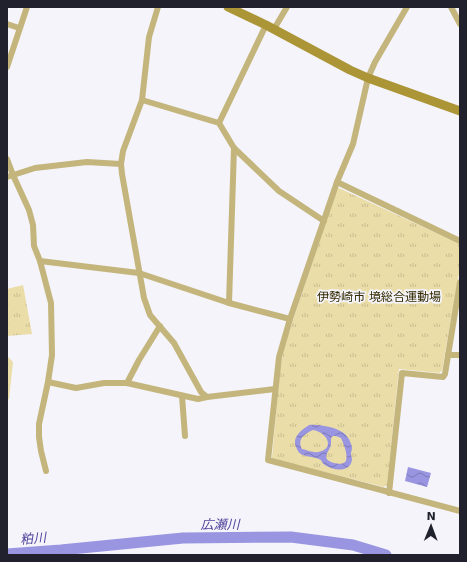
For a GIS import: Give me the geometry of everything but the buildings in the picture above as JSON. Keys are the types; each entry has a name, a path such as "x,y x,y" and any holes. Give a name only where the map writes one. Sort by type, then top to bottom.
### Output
{"street":[{"path":"7,67 27,7"},
{"path":"158,7 149,37 142,100 123,151 122,174 139,273 144,298 150,315 174,343 201,392 207,397"},
{"path":"228,7 270,27 350,70 368,78 460,111"},
{"path":"219,123 270,27 287,7"},
{"path":"407,7 375,62 368,78 353,144 337,182 290,320 279,357 268,460 460,511"},
{"path":"451,7 460,24"},
{"path":"7,24 19,28"},
{"path":"142,100 219,123 234,148 279,191 324,221"},
{"path":"229,302 234,148"},
{"path":"7,159 10,176 29,210 33,225 34,246 40,261 51,303 52,355 39,424 41,451 46,471"},
{"path":"10,176 35,168 87,162 122,164"},
{"path":"337,182 460,241"},
{"path":"40,261 139,273 290,320"},
{"path":"390,493 402,372 443,376 445,374 460,282"},
{"path":"127,383 160,326"},
{"path":"448,355 460,355"},
{"path":"48,382 76,388 104,383 127,383 198,399 275,389"},
{"path":"182,396 185,436"}],"green space":[{"name":"伊勢崎市 境総合運動場","path":"339,188 460,244 460,271 442,371 439,373 399,369 387,485 384,487 273,459 272,457 280,371 284,347 337,189"},
{"path":"23,285 32,334 7,336 7,289"},
{"path":"7,356 13,362 9,399 7,400"}],"water":[{"path":"309,425 331,427 339,430 349,439 352,447 352,459 351,464 348,467 341,470 332,469 324,465 319,459 299,453 295,445 297,435","holes":["313,430 318,431 328,441 327,448 324,450 314,452 302,449 300,442 302,437","333,436 341,438 346,452 346,461 342,464 330,461 326,457 331,445 331,438"]},
{"path":"408,467 431,473 427,487 405,481"}],"waterway":[{"name":"広瀬川","path":"7,554 183,538 291,537 353,545 386,555"}],"water label":[{"name":"粕川","path":"33,538"}]}
